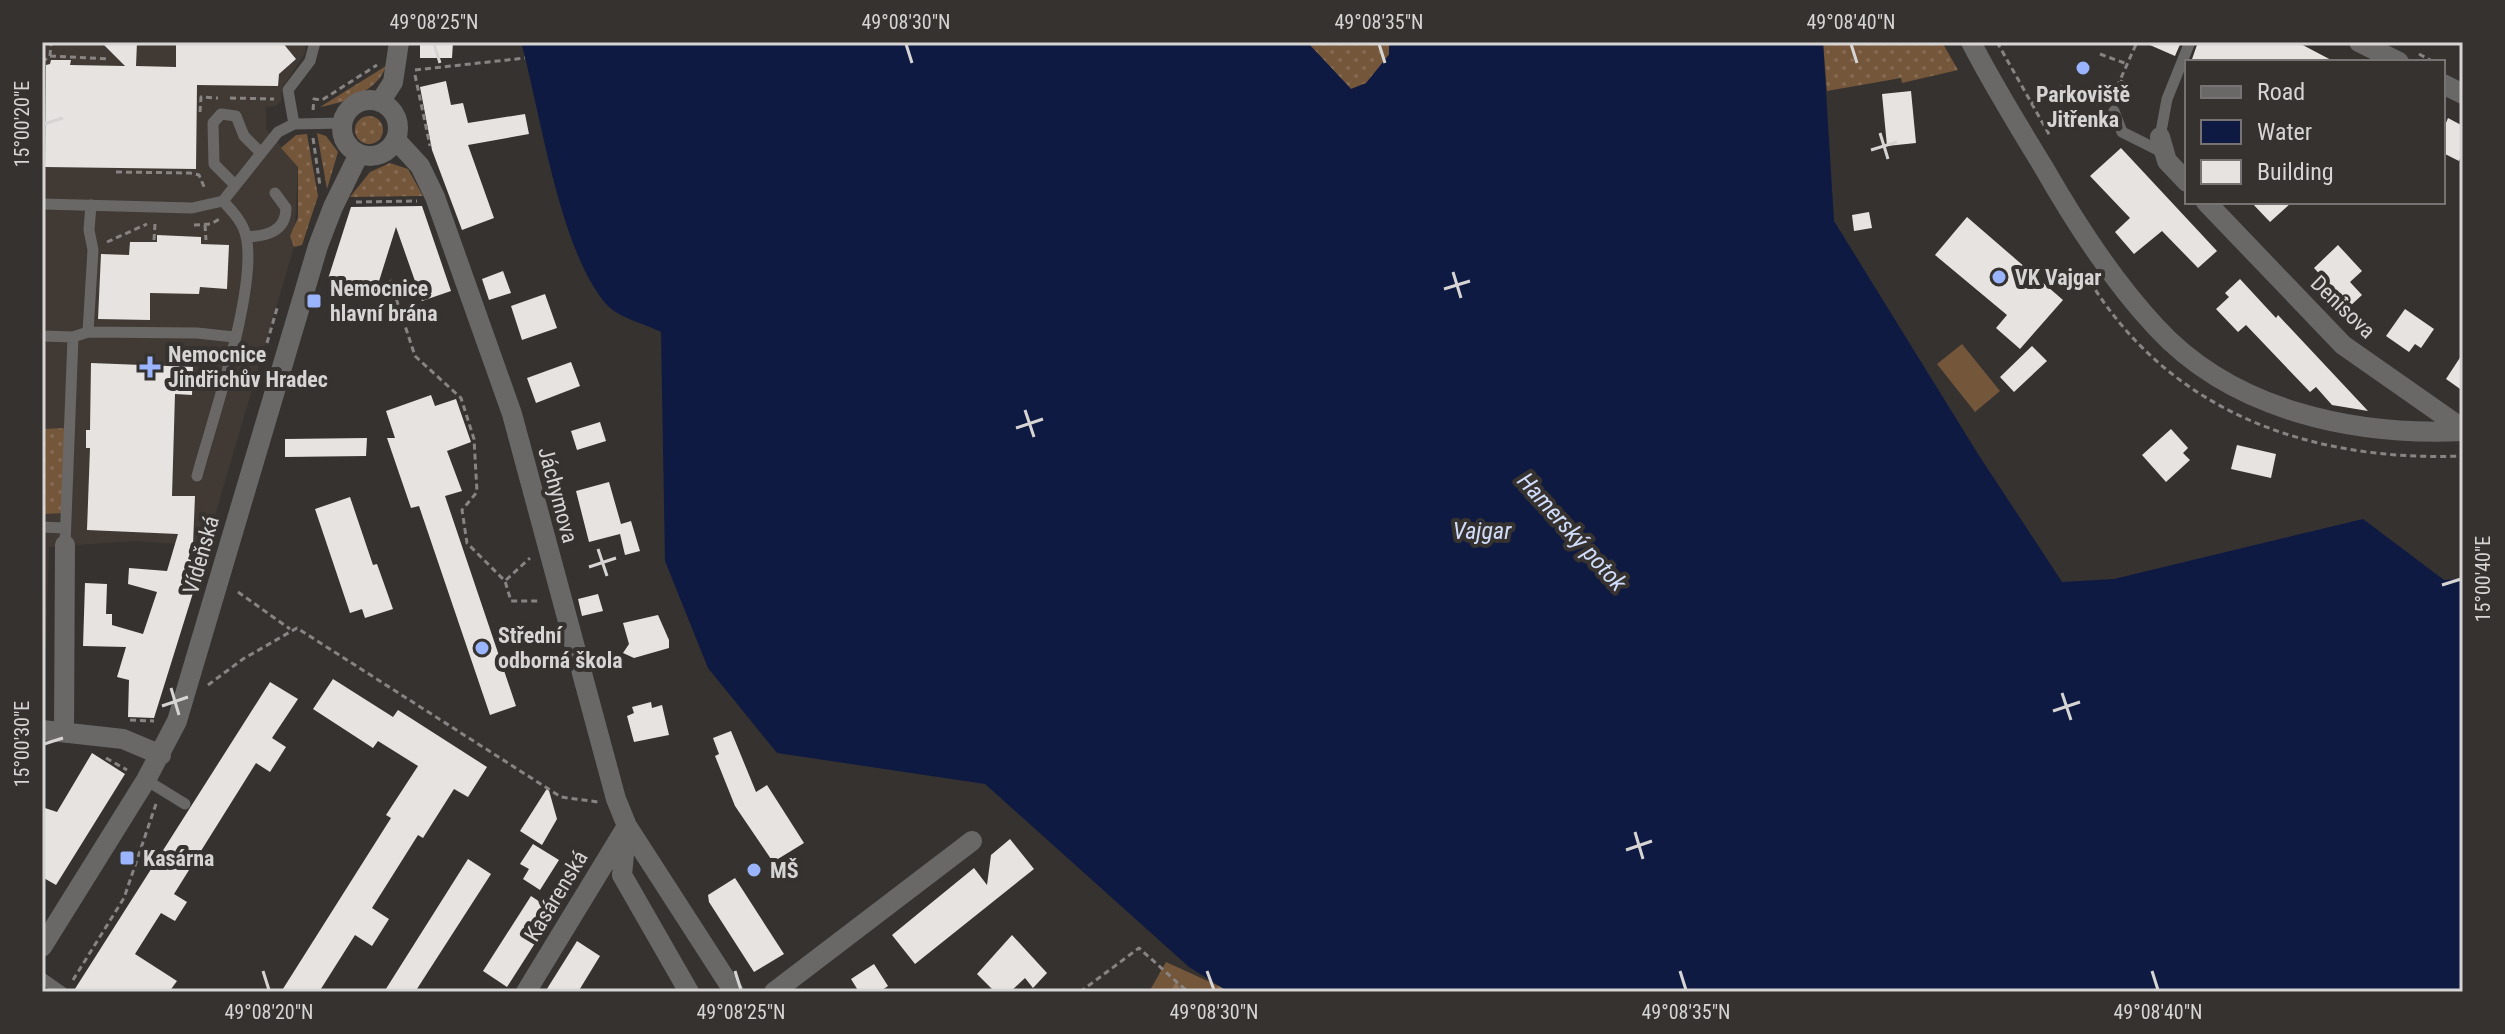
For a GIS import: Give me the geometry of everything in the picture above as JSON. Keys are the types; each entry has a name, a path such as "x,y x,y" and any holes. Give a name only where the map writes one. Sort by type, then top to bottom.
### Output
{"street":[{"path":"380,102 393,82 399,42"},
{"path":"1971,42 2073,219 2156,328 2190,357 2267,402 2319,419 2418,433 2463,430"},
{"path":"2359,42 2395,60"},
{"path":"2445,85 2463,94"},
{"path":"380,102 397,122 396,140 376,156 359,154 346,141 343,123 357,104 380,102"},
{"name":"Jáchymova","path":"396,140 420,166 435,197 512,414 616,799 627,826 734,992"},
{"path":"2162,145 2167,161 2185,180"},
{"name":"Vídeňská","path":"42,947 153,784 190,681 318,246 359,154"},
{"name":"Denisova","path":"2208,204 2343,345 2463,430"},
{"path":"64,731 65,536"},
{"path":"42,730 123,739 161,755"},
{"path":"627,826 622,875 689,992"},
{"name":"Kasárenská","path":"526,992 627,826"},
{"path":"774,992 972,841"}],"lane":[{"path":"294,124 288,90 310,61 315,42"},
{"path":"2114,111 2122,132 2162,145 2167,99 2190,42"},
{"path":"235,185 214,164 213,123 216,118 221,114 236,116 244,136 261,153"},
{"path":"42,204 192,208 217,202 235,185 278,132 294,124 343,123"},
{"path":"246,237 273,232 282,225 286,208 275,193"},
{"path":"197,476 245,294 246,237 241,224 217,202"},
{"path":"88,332 93,250 91,205"},
{"path":"42,336 73,337 88,332 197,333 234,337"},
{"path":"42,527 65,536 73,337"},
{"path":"153,784 185,804"},
{"path":"42,978 62,992"}],"path":[{"path":"50,56 51,42"},
{"path":"1997,42 2054,143"},
{"path":"2127,84 2120,81 2137,42"},
{"path":"2100,54 2127,64"},
{"path":"42,62 50,56 110,59"},
{"path":"432,155 415,70 525,58"},
{"path":"2031,104 2061,87 2114,111"},
{"path":"116,172 199,175 217,202"},
{"path":"350,202 424,200"},
{"path":"93,250 143,224 155,224 154,240"},
{"path":"205,225 206,240"},
{"path":"390,280 415,356 461,398 474,439 477,492 462,510 467,543 505,581 511,601 549,601"},
{"path":"505,581 536,553"},
{"path":"233,589 290,629"},
{"path":"205,687 290,629 297,628 561,797 599,802"},
{"path":"72,982 124,898 145,844 153,784"},
{"path":"1080,992 1139,948 1188,992"}],"shaded area":[{"name":"Nemocnice Jindřichův Hradec","path":"42,42 306,42 305,53 282,88 281,101 276,106 266,107 266,129 298,166 294,247 206,546 134,541 49,547 46,646 42,646"}],"green space":[{"path":"1307,42 1389,42 1389,54 1366,84 1351,89"},
{"path":"1823,42 1942,42 1958,70 1902,83 1901,78 1827,91"},
{"path":"386,66 368,89 349,99 320,107"},
{"path":"369,116 379,120 383,130 379,140 369,144 359,140 355,130 359,120"},
{"path":"317,133 326,136 338,152 327,189"},
{"path":"307,134 318,196 302,245 294,247 290,236 298,218 298,167 281,148 296,135"},
{"path":"390,163 408,169 423,196 350,197 370,172"},
{"path":"1962,344 2000,391 1975,412 1937,364"},
{"path":"68,428 65,513 42,514 42,429"},
{"path":"1166,962 1223,988 1229,992 1149,992"}],"water":[{"name":"Vajgar","path":"521,42 1307,42 1351,89 1366,83 1389,55 1389,42 1823,42 1834,221 1978,454 2062,582 2114,579 2363,519 2444,580 2463,579 2463,992 1229,992 1189,967 985,784 777,753 708,668 665,561 661,332 611,309 590,280 576,250 553,179"}],"building":[{"path":"101,42 137,42 136,66 176,67 176,42 282,42 296,59 279,74 278,86 197,85 196,169 45,167 46,65 51,60 71,60 70,65 125,66"},
{"path":"420,42 453,42 452,58 420,58"},
{"path":"2143,42 2181,42 2175,56"},
{"path":"2198,42 2297,42 2331,60 2192,60"},
{"path":"446,81 451,105 463,103 468,123 525,114 529,134 468,145 494,218 462,230 432,150 420,87"},
{"path":"1911,91 1916,143 1887,146 1882,94"},
{"path":"2448,118 2463,126 2463,152 2459,161 2445,154"},
{"path":"2121,148 2217,251 2198,268 2162,231 2134,254 2115,232 2130,218 2090,176"},
{"path":"2253,204 2290,204 2270,222"},
{"path":"422,206 451,291 422,301 396,227 375,294 328,279 351,207"},
{"path":"1869,212 1872,228 1854,231 1852,215"},
{"name":"VK Vajgar","path":"1967,217 2063,300 2020,349 1996,328 2007,315 1935,255"},
{"path":"157,235 201,237 201,244 229,245 227,289 200,287 199,294 150,293 150,320 98,319 101,254 129,255 130,242 157,242"},
{"path":"2338,245 2362,271 2350,282 2362,295 2349,307 2335,298 2329,284 2314,268"},
{"path":"503,271 511,293 489,300 482,279"},
{"path":"2240,279 2368,411 2332,405 2316,387 2310,392 2246,325 2238,332 2216,309 2229,297 2225,293"},
{"path":"545,294 557,328 522,340 511,306"},
{"path":"2405,309 2434,329 2421,348 2415,344 2409,352 2386,336"},
{"path":"2032,346 2047,361 2014,392 2000,377"},
{"path":"2463,353 2463,391 2446,379"},
{"path":"571,362 580,386 536,403 527,378"},
{"path":"91,363 193,367 192,395 175,394 172,496 195,496 193,544 188,559 202,564 154,718 128,717 129,680 117,677 126,647 83,646 85,583 107,584 106,614 112,614 112,625 143,634 157,592 128,584 129,568 167,571 178,534 87,530 90,448 86,448 86,430 90,430"},
{"path":"431,395 435,406 456,399 471,442 447,451 462,491 445,496 516,706 490,715 419,506 411,508 387,438 395,438 386,411"},
{"path":"600,422 606,441 577,450 571,431"},
{"path":"2171,429 2188,448 2183,453 2190,460 2166,482 2142,455"},
{"path":"367,438 366,456 285,457 285,439"},
{"path":"2237,445 2276,454 2271,478 2231,469"},
{"path":"609,482 621,524 631,521 640,551 625,555 620,534 589,542 576,491"},
{"path":"350,497 373,565 377,564 393,609 365,618 362,609 350,613 315,509"},
{"path":"598,594 603,611 582,616 578,599"},
{"path":"658,615 669,640 669,648 634,658 623,653 629,644 623,623"},
{"path":"333,679 393,717 398,710 487,767 468,797 454,789 423,838 418,835 372,908 389,919 372,946 355,935 319,992 281,992 391,818 386,815 418,766 378,741 373,748 313,709"},
{"path":"270,682 298,699 272,738 286,747 270,772 256,763 174,894 187,902 175,921 161,913 135,954 177,981 169,992 73,992"},
{"path":"651,702 652,708 662,705 669,735 634,742 627,716 634,713 632,707"},
{"path":"731,731 756,792 767,785 804,843 773,862 735,806 715,756 719,754 713,738"},
{"path":"92,753 125,774 56,885 42,877 42,807 57,812"},
{"path":"548,787 557,819 542,845 520,831"},
{"path":"1010,839 1034,869 915,964 892,935 974,868 987,885 991,855"},
{"path":"533,844 559,860 540,890 523,879 529,869 520,864"},
{"path":"468,859 491,874 415,992 384,992"},
{"path":"735,878 784,954 754,972 709,902 708,895"},
{"path":"531,896 555,912 507,987 483,971"},
{"path":"1012,935 1047,973 1033,988 1025,978 1010,992 995,992 977,974"},
{"path":"577,941 600,956 578,992 545,992"},
{"path":"874,964 888,986 879,992 859,992 851,979"}],"place":[{"name":"Parkoviště Jitřenka","path":"2083,68"},
{"name":"VK Vajgar","path":"1999,277"},
{"name":"Nemocnice hlavní brána","path":"314,301"},
{"name":"Nemocnice Jindřichův Hradec","path":"150,367"},
{"name":"Střední odborná škola","path":"482,648"},
{"name":"Kasárna","path":"127,858"},
{"name":"MŠ","path":"754,870"}],"water label":[{"name":"Hamerský potok","path":"1572,532"}]}
